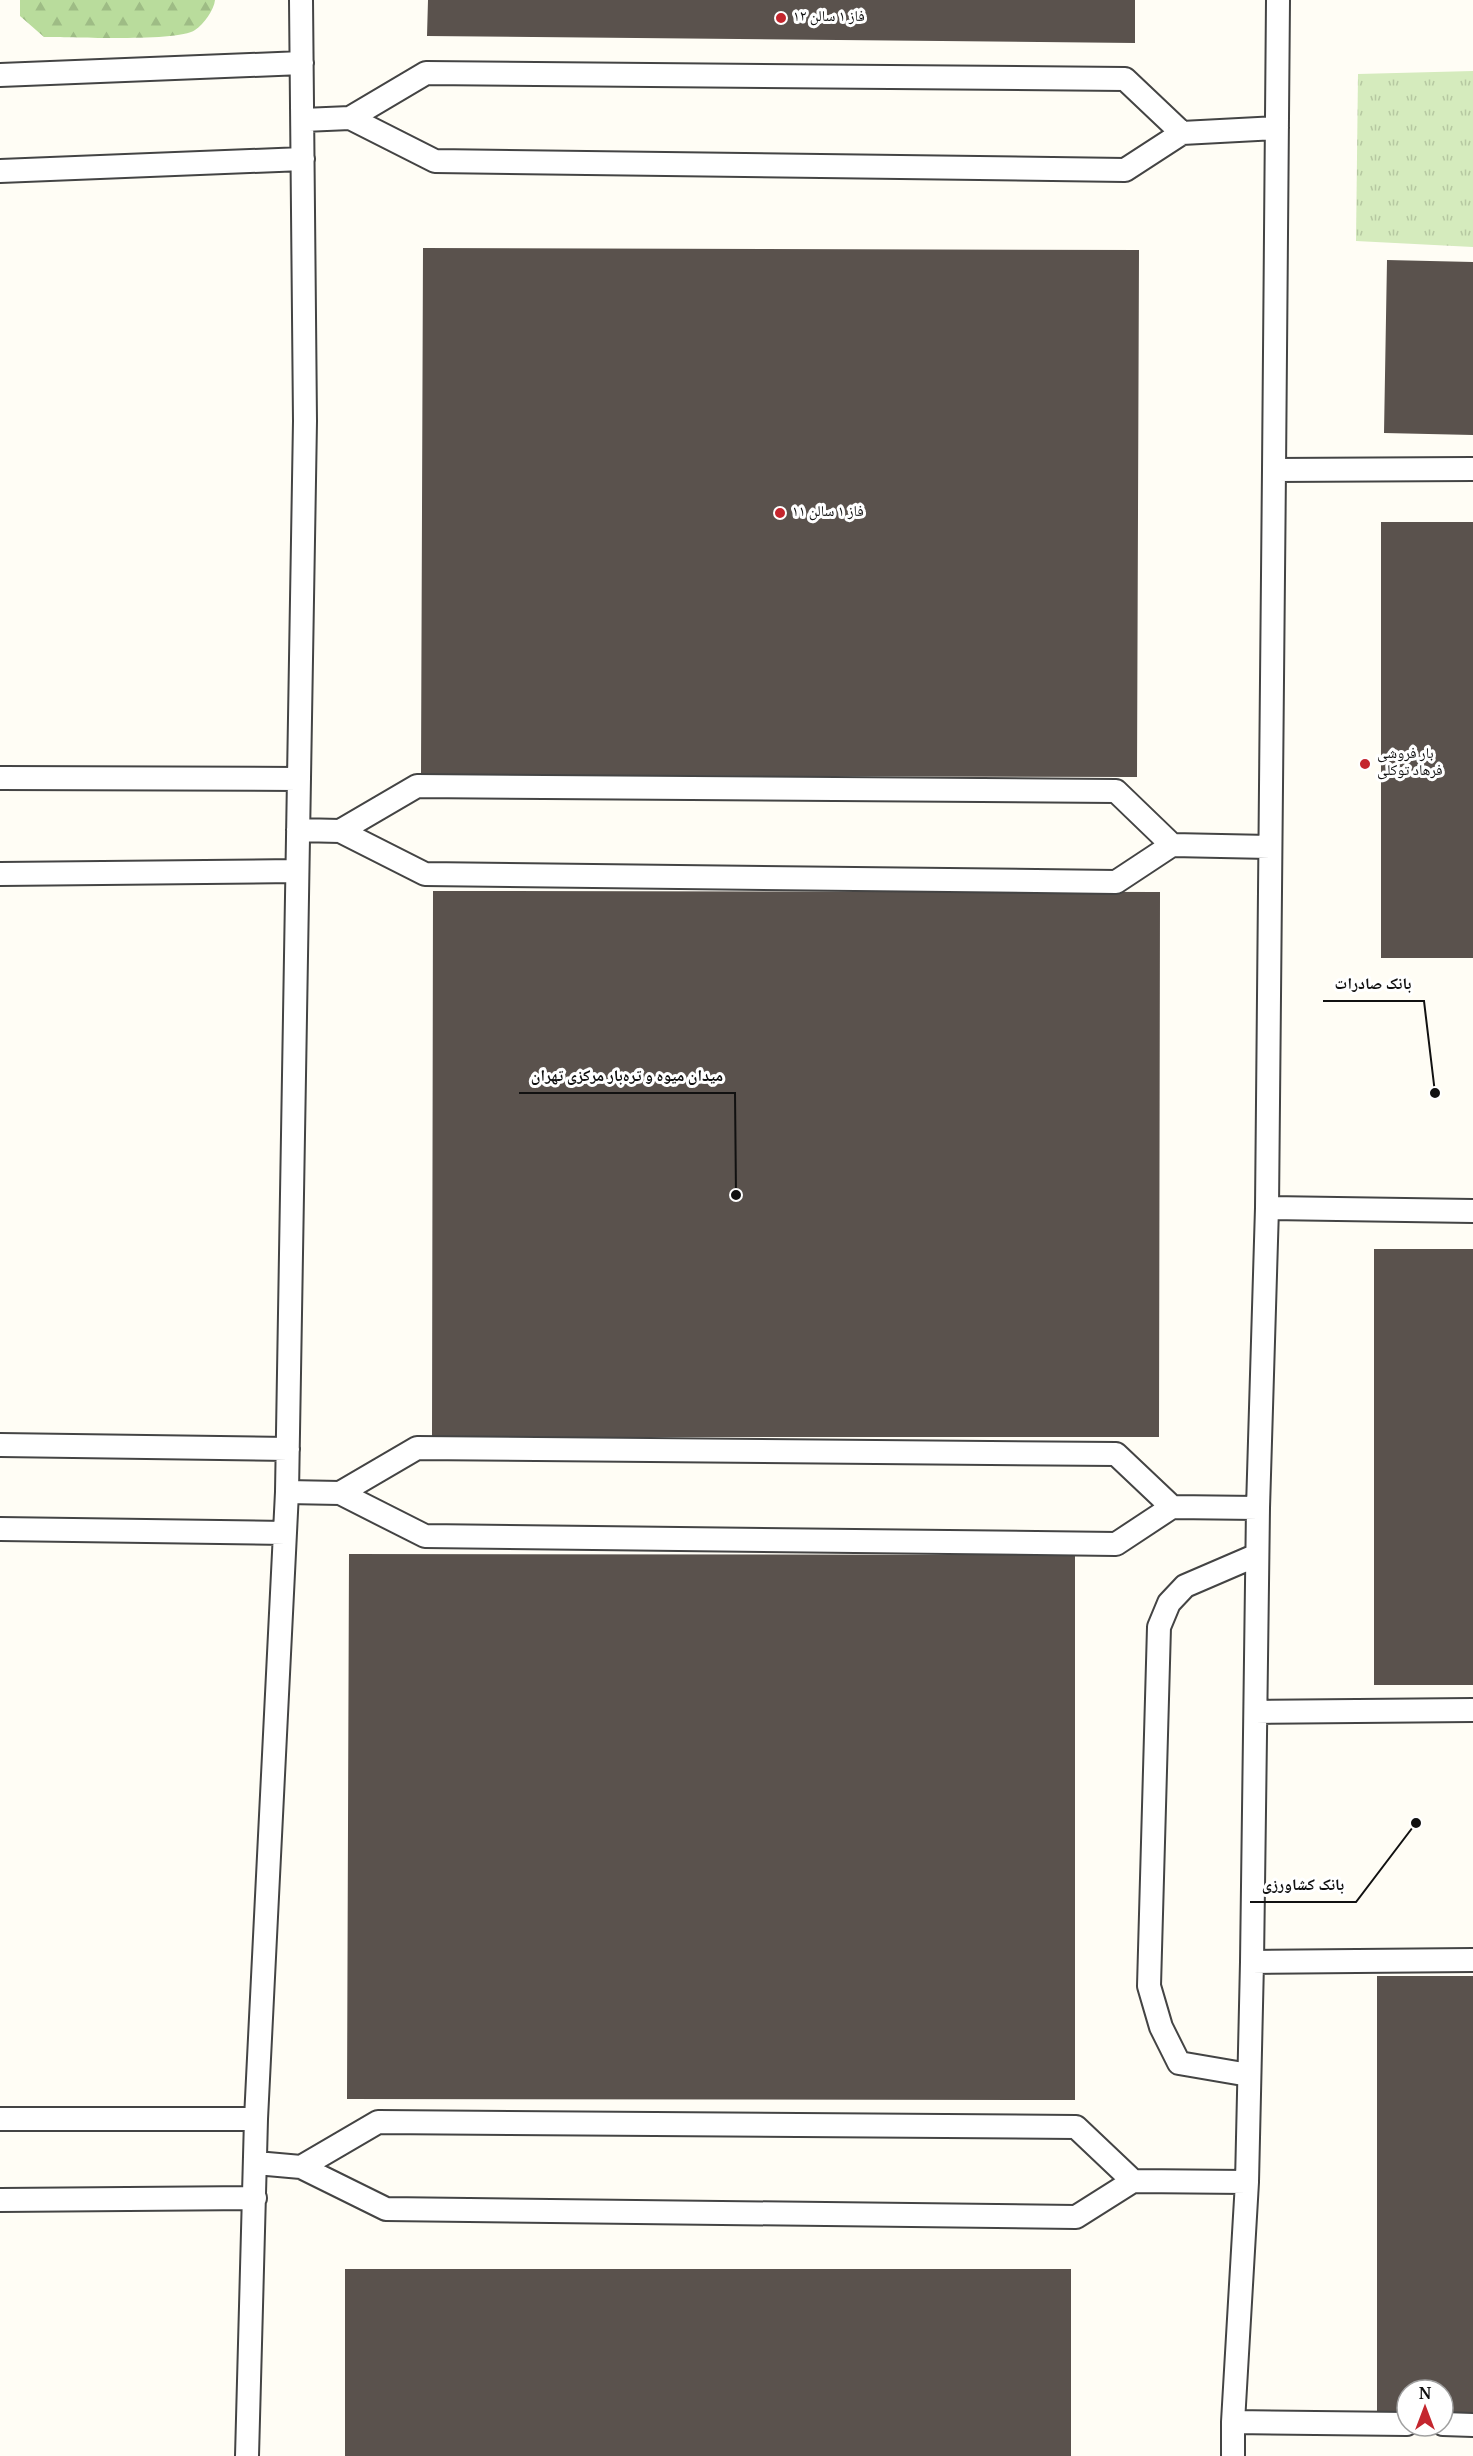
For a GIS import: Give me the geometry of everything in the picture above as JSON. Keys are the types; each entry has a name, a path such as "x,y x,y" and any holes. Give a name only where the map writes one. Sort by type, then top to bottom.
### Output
{"lane":[{"path":"247,2456 256,2119 288,1449 305,421 301,0"},
{"path":"1233,2456 1247,2182 1257,1555 1267,1208 1278,0"},
{"path":"0,75 302,63"},
{"path":"303,120 350,118 426,73 1125,79 1182,133"},
{"path":"350,118 435,160 1125,170 1182,133 1277,128"},
{"path":"0,171 303,159"},
{"path":"1274,470 1473,469"},
{"path":"0,778 299,778"},
{"path":"340,831 417,786 1116,792 1172,845"},
{"path":"298,830 340,831 425,874 1116,882 1172,845 1270,847"},
{"path":"0,874 297,871"},
{"path":"1267,1208 1473,1211"},
{"path":"0,1445 288,1449"},
{"path":"340,1493 417,1448 1116,1454 1172,1507"},
{"path":"287,1492 340,1493 425,1536 1116,1544 1172,1507 1258,1508"},
{"path":"0,1529 285,1533"},
{"path":"1249,2075 1179,2063 1161,2027 1149,1986 1159,1627 1169,1603 1185,1586 1257,1555"},
{"path":"1256,1712 1473,1710"},
{"path":"1252,1962 1473,1960"},
{"path":"0,2119 256,2119"},
{"path":"301,2167 378,2121 1076,2127 1133,2181"},
{"path":"256,2163 301,2167 386,2209 1076,2217 1133,2181 1247,2182"},
{"path":"0,2200 255,2198"},
{"path":"1233,2422 1395,2424"},
{"path":"1455,2424 1473,2425"}],"green space":[{"path":"20,0 215,0 208,16 195,30 168,36 123,38 44,37 20,16"},
{"path":"1473,71 1473,247 1356,241 1358,74"}],"building":[{"name":"فاز ۱ سالن ۱۲","path":"428,0 1135,0 1135,43 427,36"},
{"name":"فاز ۱ سالن ۱۱","path":"423,248 1139,250 1137,777 421,775"},
{"path":"1387,260 1473,262 1473,435 1384,433"},
{"path":"1381,522 1473,522 1473,958 1381,958"},
{"path":"433,891 1160,892 1159,1437 432,1437"},
{"path":"1374,1249 1473,1249 1473,1685 1374,1685"},
{"path":"349,1554 1075,1555 1075,2100 347,2099"},
{"path":"1377,1976 1473,1976 1473,2412 1455,2412 1455,2378 1395,2378 1395,2412 1377,2412"},
{"path":"345,2269 1071,2269 1071,2456 345,2456"}],"place":[{"name":"فاز ۱ سالن ۱۲","path":"781,18"},
{"name":"فاز ۱ سالن ۱۱","path":"780,513"},
{"name":"بار فروشی فرهاد توکلی","path":"1365,764"},
{"name":"بانک صادرات","path":"1435,1093"},
{"name":"میدان میوه و تره‌بار مرکزی تهران","path":"736,1195"},
{"name":"بانک کشاورزی","path":"1416,1823"}]}
